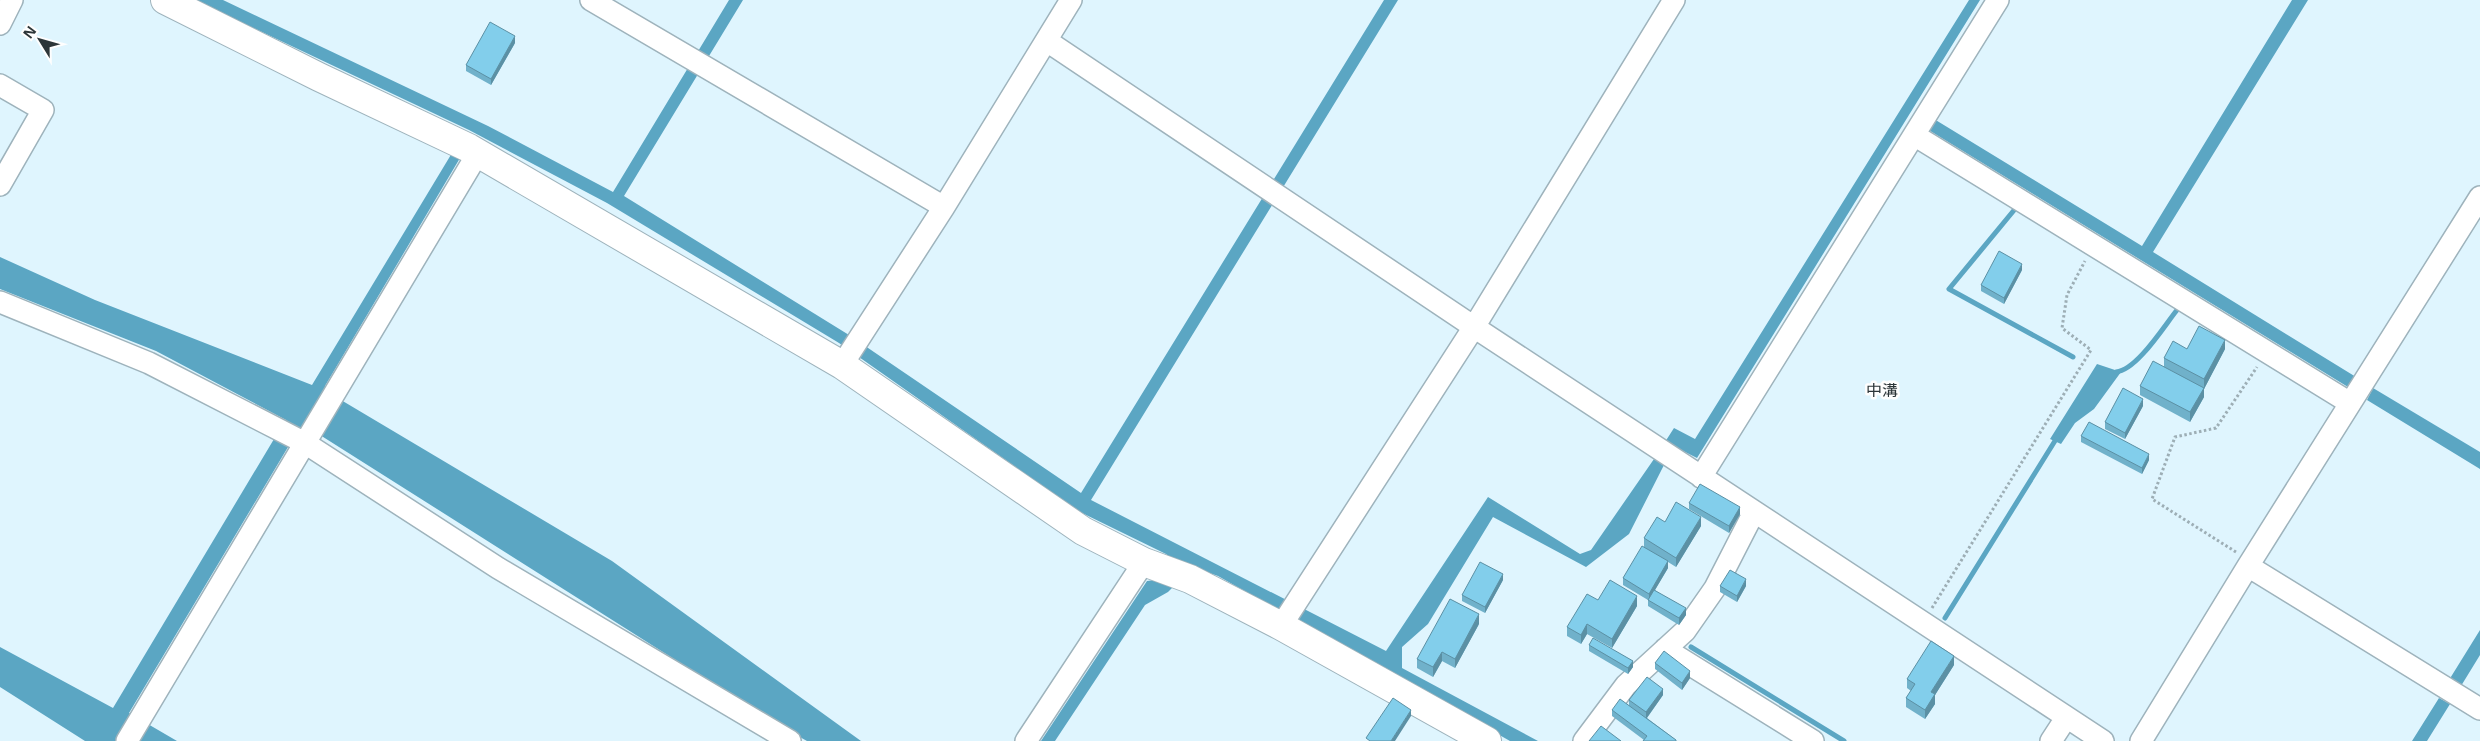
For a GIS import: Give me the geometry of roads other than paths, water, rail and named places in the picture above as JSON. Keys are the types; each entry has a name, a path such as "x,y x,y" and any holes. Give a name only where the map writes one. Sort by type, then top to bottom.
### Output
{"street":[{"path":"0,24 12,0"},
{"path":"164,0 478,153 842,365 1083,531 1154,566 1190,579 1281,626 1487,741"},
{"path":"591,0 944,207"},
{"path":"842,365 944,207 1071,0"},
{"path":"1281,626 1474,326 1674,0"},
{"path":"1701,477 1998,0"},
{"path":"1046,41 1922,624 2103,741"},
{"path":"0,85 43,110 0,184"},
{"path":"1914,135 2350,403"},
{"path":"127,741 478,153"},
{"path":"2141,741 2480,197"},
{"path":"0,302 149,363 309,436 498,568 790,741"},
{"path":"1584,741 1626,685 1684,631 1716,588 1754,512"},
{"path":"2250,564 2480,710"},
{"path":"1026,741 1154,566"},
{"path":"1665,649 1814,741"},
{"path":"2051,741 2066,718"}],"water":[{"path":"194,0 223,0 488,126 613,192 729,0 743,0 624,196 849,335 1081,493 1384,0 1398,0 1091,500 1386,651 1488,497 1580,554 1591,550 1654,459 1664,465 1629,534 1586,567 1493,517 1428,624 1402,647 1402,668 1538,741 1510,741 1218,576 1193,567 1168,592 1145,605 1055,741 1041,741 1147,581 1163,579 1175,562 1166,554 1078,511 839,343 607,203 469,130"},
{"path":"1969,0 1980,0 1697,458 1665,442 1674,428 1695,439"},
{"path":"2292,0 2308,0 2153,252 2356,377 2348,387 1927,129 1934,119 2142,246"},
{"path":"452,153 460,158 325,386 327,388 304,427 299,429 285,422 286,420 156,351 0,289 0,257 95,300 312,385"},
{"path":"2097,364 2121,372 2094,409 2075,423 2061,444 2050,439"},
{"path":"2373,388 2480,452 2480,469 2367,400"},
{"path":"341,400 612,561 861,741 807,741 780,726 320,435"},
{"path":"277,434 291,442 129,713 177,741 85,741 0,687 0,647 113,708"},
{"path":"2480,630 2480,655 2461,686 2449,680"},
{"path":"2439,698 2450,704 2427,741 2412,741"}],"waterway":[{"path":"2015,209 1949,289 2073,357"},
{"path":"2116,372 2133,364 2141,356 2177,310"},
{"path":"1945,618 2058,436"},
{"path":"1691,647 1844,741"}],"district":[{"name":"中溝","path":"1882,390"}]}
